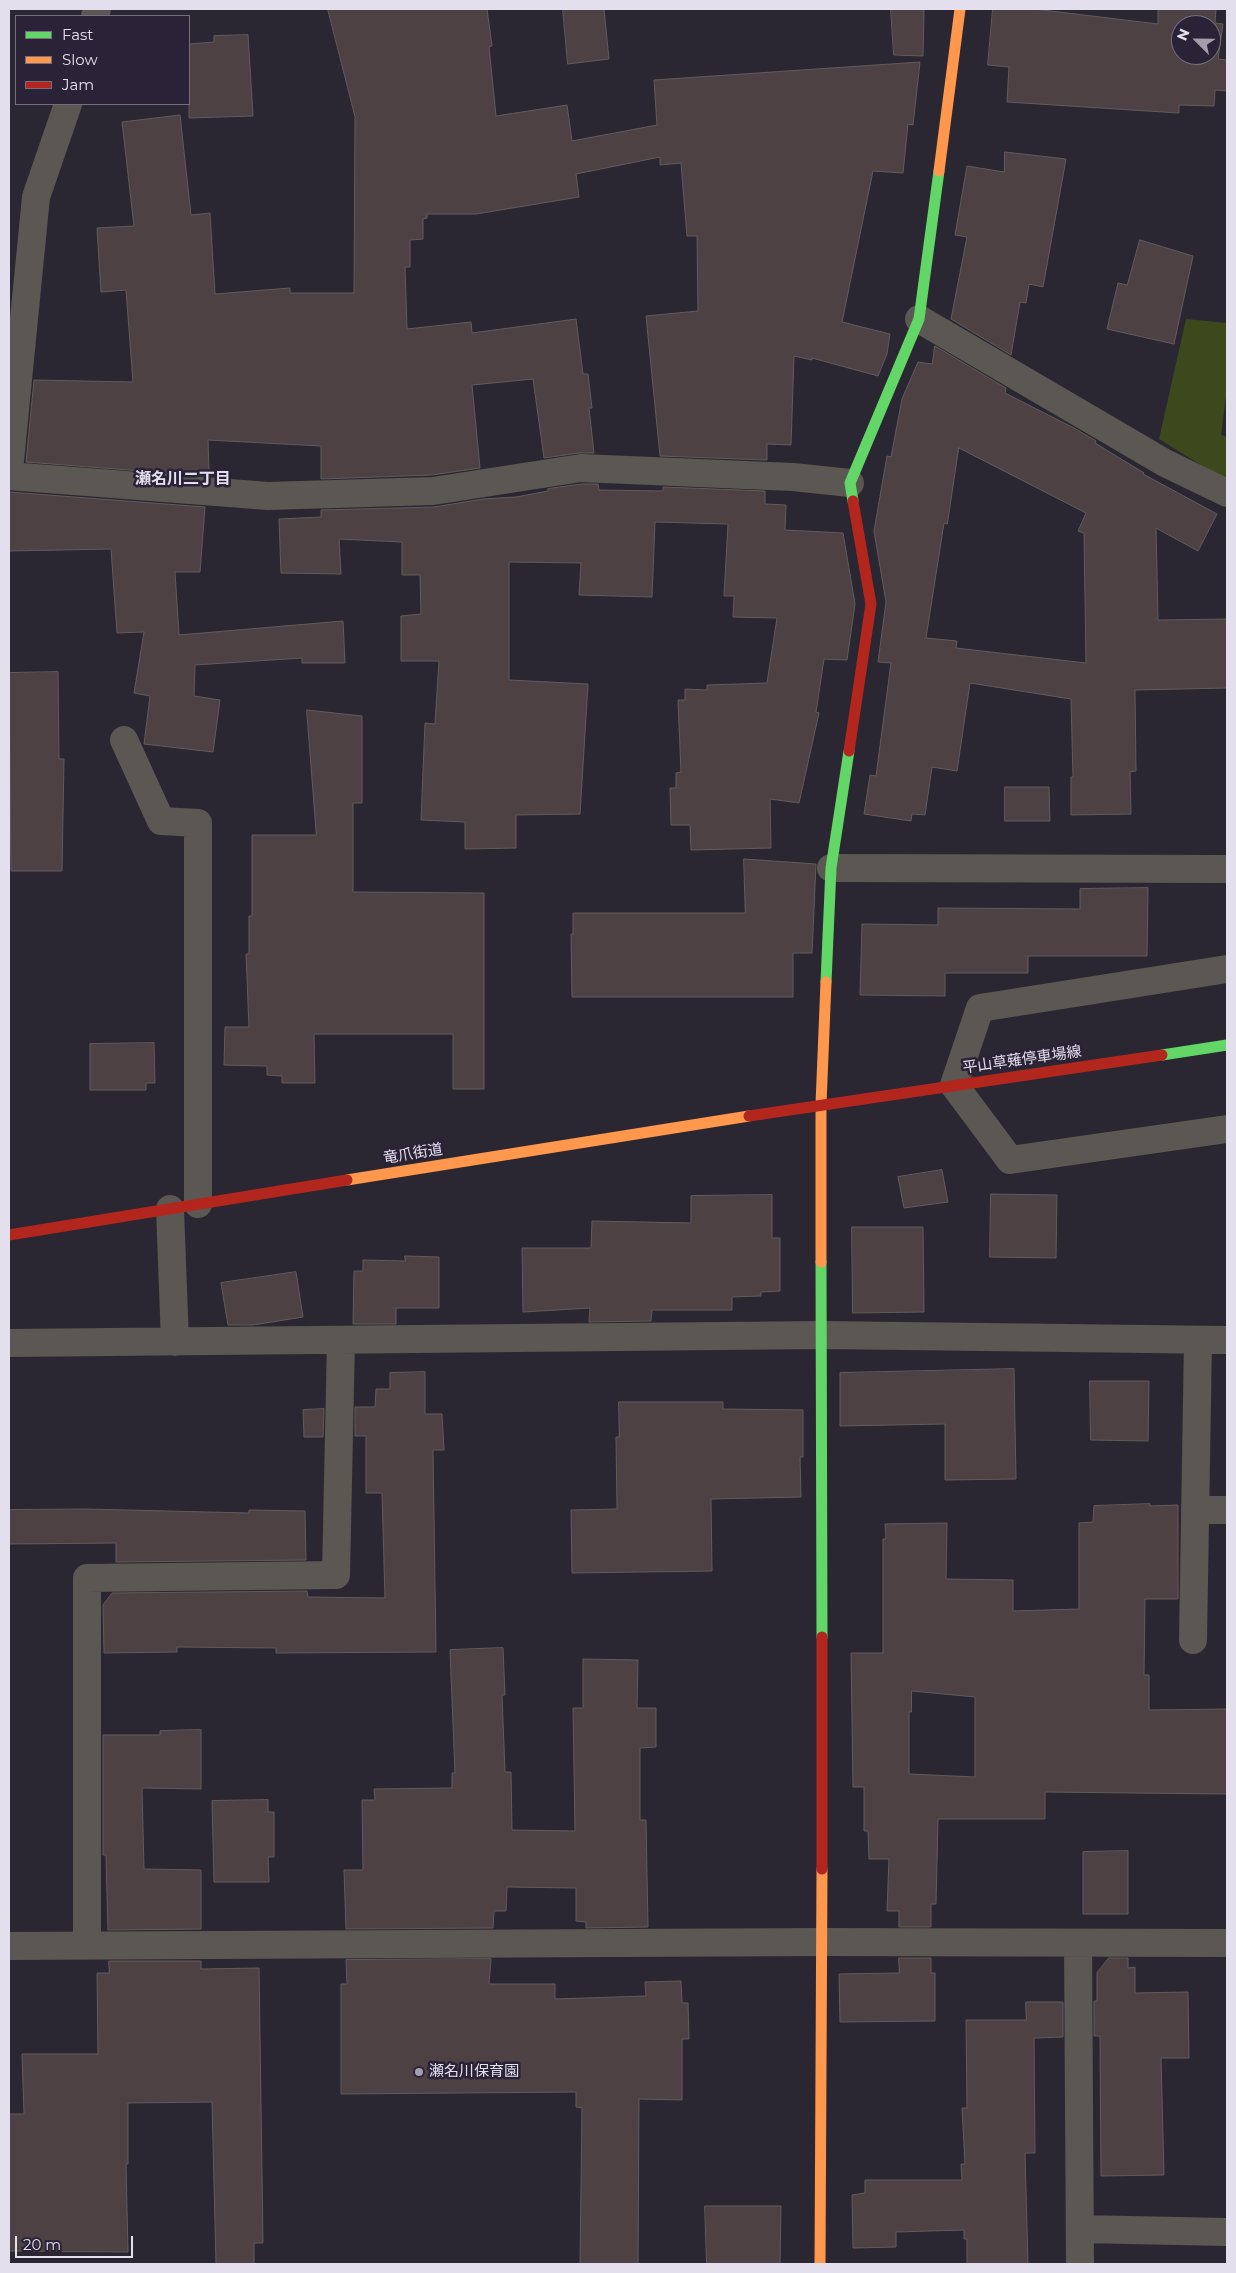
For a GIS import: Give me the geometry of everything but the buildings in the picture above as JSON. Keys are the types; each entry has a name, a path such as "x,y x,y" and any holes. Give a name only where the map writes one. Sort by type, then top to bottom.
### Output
{"street":[{"path":"820,2264 823,1335 821,1104 831,868 871,604 850,484 919,318 960,9"},
{"path":"9,471 36,197 68,105"},
{"path":"919,318 1165,463 1227,493"},
{"path":"9,476 268,496 433,491 581,468 793,477 850,484"},
{"path":"124,740 161,821 198,823 198,1204"},
{"path":"831,868 1227,869"},
{"path":"1227,969 980,1008 954,1085 1010,1160 1227,1129"},
{"name":"平山草薙停車場線","path":"821,1104 1227,1045"},
{"name":"竜爪街道","path":"9,1235 821,1104"},
{"path":"170,1209 175,1342"},
{"path":"9,1343 823,1335 1227,1340"},
{"path":"86,1945 86,1578 336,1575 341,1340"},
{"path":"1193,1640 1198,1340"},
{"path":"1195,1510 1227,1510"},
{"path":"9,1946 822,1942 1227,1943"},
{"path":"1078,1943 1080,2264"},
{"path":"1080,2229 1227,2232"}],"green space":[{"path":"1186,319 1227,323 1227,389 1221,435 1227,437 1227,478 1209,470 1159,439"}],"traffic: fast":[{"path":"853,501 850,483 919,319 939,171"},
{"path":"826,982 831,868 849,751"},
{"path":"1162,1055 1227,1045"},
{"path":"821,1262 822,1637"}],"traffic: slow":[{"path":"939,171 960,9"},
{"path":"821,1262 821,1104 826,982"},
{"path":"347,1180 749,1116"},
{"path":"820,2264 822,1869"}],"traffic: jam":[{"path":"849,751 871,604 853,501"},
{"path":"749,1116 1162,1055"},
{"path":"9,1235 347,1180"},
{"path":"822,1637 822,1869"}],"place":[{"name":"瀬名川保育園","path":"419,2072"}],"district":[{"name":"瀬名川二丁目","path":"183,479"}]}
